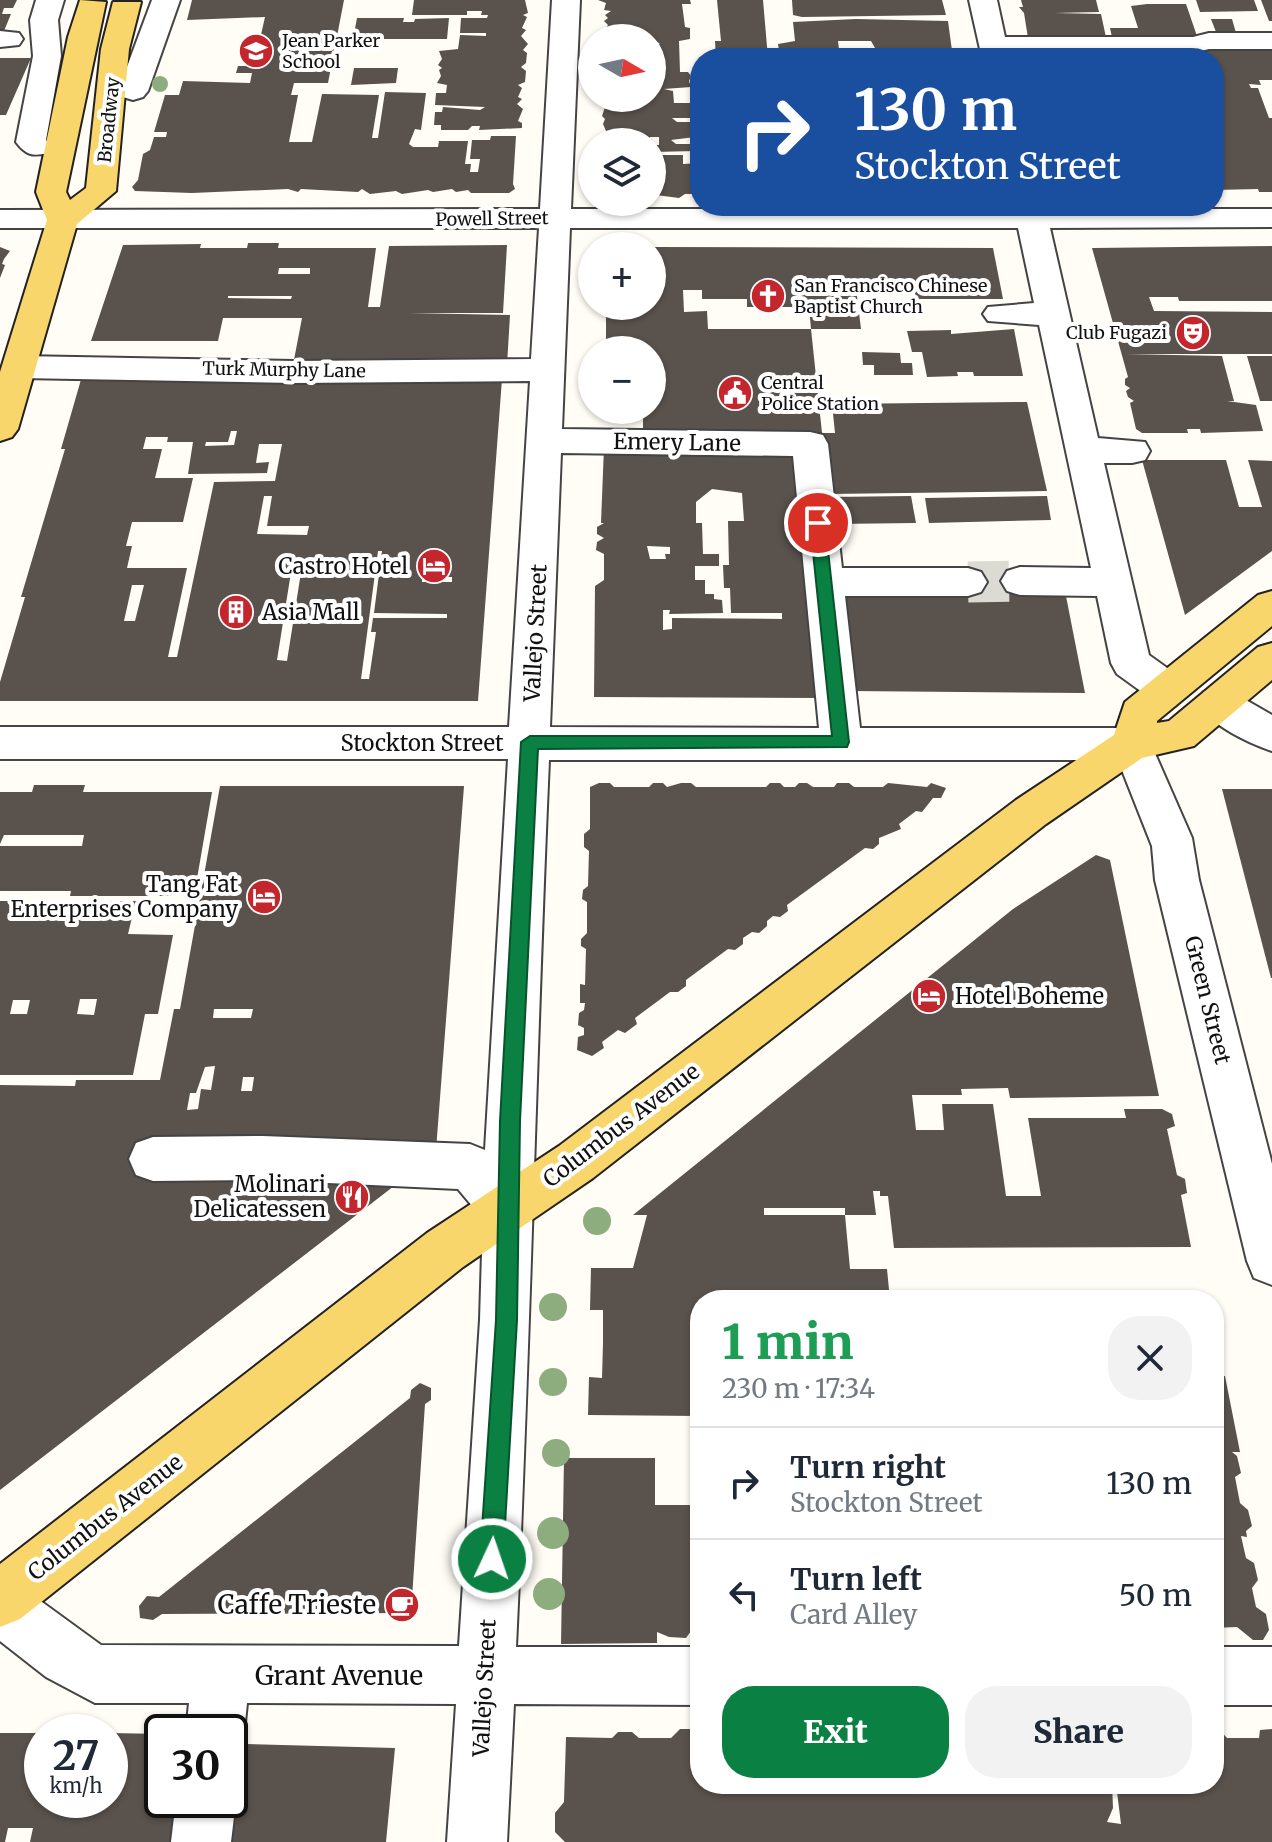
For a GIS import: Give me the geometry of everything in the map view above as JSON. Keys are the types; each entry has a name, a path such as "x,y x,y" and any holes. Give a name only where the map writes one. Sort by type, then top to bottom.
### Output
{"main road":[{"name":"Broadway","path":"92,2 48,149 51,192 63,220 101,191 122,100 115,49 127,2"},
{"path":"0,429 63,220"},
{"path":"1132,744 1139,713 1272,605"},
{"name":"Columbus Avenue","path":"0,1599 445,1250 576,1162 1031,812 1132,744 1180,735 1272,658"}],"street":[{"name":"Broadway","path":"48,149 31,142 47,56 44,20 50,0"},
{"name":"Broadway","path":"122,100 166,0"},
{"name":"Vallejo Street","path":"477,1842 506,1320 507,1210 566,0"},
{"path":"983,0 994,48"},
{"path":"1108,48 1193,45 1209,41 1272,41"},
{"name":"Powell Street","path":"0,219 714,216"},
{"path":"1032,216 1131,663 1167,689"},
{"name":"Powell Street","path":"1192,216 1272,218"},
{"path":"1000,314 1054,314"},
{"name":"Turk Murphy Lane","path":"20,367 294,372 548,370"},
{"name":"Emery Lane","path":"545,441 810,444 824,582"},
{"path":"1085,450 1132,451"},
{"path":"1020,581 1114,582"},
{"path":"841,742 824,582 968,582"},
{"path":"1218,703 1272,735"},
{"name":"Stockton Street","path":"0,743 1132,744"},
{"name":"Green Street","path":"1132,744 1156,807 1172,835 1177,856 1177,880 1257,1141 1272,1261"},
{"path":"153,1159 263,1158 470,1167 507,1210"},
{"name":"Grant Avenue","path":"0,1606 66,1657 95,1674 221,1677 690,1676"},
{"path":"1224,1676 1272,1676"},
{"path":"217,1714 221,1677"},
{"path":"201,1842 204,1818"}],"building":[{"path":"0,0 17,0 13,8 4,8 2,14 11,14 4,31 0,31"},
{"path":"192,0 344,0 328,83 294,83 291,95 298,95 289,142 312,142 322,94 379,95 372,138 378,138 385,92 426,93 421,130 415,129 409,144 413,147 438,147 439,141 468,141 465,164 471,164 470,172 478,172 480,159 470,159 472,140 516,136 515,189 509,193 456,192 452,189 402,194 396,191 370,194 362,189 358,192 301,189 298,192 288,189 192,193 135,191 132,187 138,180 143,154 150,150 154,137 166,137 167,132 154,132 165,95 179,95 183,81 250,83 252,73 236,73 238,66 254,66 265,17 187,20"},
{"path":"414,0 525,0 528,13 523,15 527,17 522,28 526,30 521,36 528,44 523,50 527,53 526,63 521,67 526,71 525,82 518,85 522,88 518,97 522,99 517,104 523,109 518,121 522,123 522,128 479,130 480,126 472,126 468,130 441,130 441,125 434,125 435,112 442,112 443,107 480,110 485,107 435,105 436,93 446,93 447,85 437,83 442,68 438,65 442,59 439,51 458,49 460,35 486,36 486,33 460,33 461,18 487,18 488,15 481,15 482,11 467,11 467,15 412,15"},
{"path":"598,0 690,0 691,4 682,4 685,27 690,28 690,39 679,41 680,72 690,75 690,87 666,89 666,24 607,24 605,15 611,11 604,10 606,3"},
{"path":"717,0 763,0 767,48 715,48 715,41 721,41"},
{"path":"792,0 942,0 946,15 802,17 793,15"},
{"path":"1021,0 1096,0 1099,12 1055,13 1101,14 1107,42 1028,38 1024,13 1019,7 1023,7"},
{"path":"1196,0 1254,0 1258,11 1200,12"},
{"path":"1261,0 1272,0 1272,21 1269,21"},
{"path":"1186,4 1199,42 1113,42 1110,28 1138,28 1131,6"},
{"path":"357,18 404,18 403,22 414,22 415,19 449,18 447,39 353,39"},
{"path":"856,19 948,21 952,48 875,48 871,41 838,41 839,48 779,48 778,44 795,41 793,22"},
{"path":"1211,19 1232,19 1236,33 1216,32"},
{"path":"1272,43 1272,80 1259,80 1261,85 1249,84 1251,88 1258,88 1269,118 1272,118 1272,192 1224,190 1224,48 1208,46"},
{"path":"0,58 31,58 6,115 0,115"},
{"path":"354,68 398,68 396,83 351,85"},
{"path":"666,89 673,91 674,103 690,103 690,118 672,118 677,122 690,122 690,138 671,140 676,144 690,144 690,151 666,152 666,128 605,128 603,112 666,112"},
{"path":"666,155 683,155 683,164 690,164 690,194 679,198 666,196"},
{"path":"248,243 279,243 278,248 376,248 368,307 380,307 389,246 507,245 503,313 409,313 510,315 507,365 293,365 302,318 223,318 218,341 91,341 123,245 201,244 200,248 247,248","holes":["279,268 310,268 310,274 278,274","228,296 292,296 291,299"]},
{"path":"1272,246 1272,301 1179,301 1178,297 1149,297 1154,311 1272,312 1272,354 1126,354 1222,356 1234,401 1227,401 1256,405 1263,431 1201,433 1200,429 1187,429 1188,433 1142,433 1136,429 1130,403 1134,401 1126,391 1130,388 1125,385 1128,377 1092,248"},
{"path":"0,247 10,251 2,264 5,265 0,278"},
{"path":"666,247 993,248 1003,299 916,299 914,288 856,288 861,329 811,329 822,433 643,434 643,424 666,424 666,336 606,336 606,320 666,320","holes":["683,290 702,290 702,299 747,299 747,307 809,307 811,329 708,329 707,311 684,312"]},
{"path":"1014,329 1023,376 974,376 973,372 957,372 958,376 927,377 922,352 912,352 907,331 951,330 951,334"},
{"path":"862,352 900,353 901,363 912,363 913,375 874,375 874,365 863,365"},
{"path":"1247,356 1272,356 1272,401 1260,401"},
{"path":"82,376 502,379 478,701 0,701 0,682 25,597 21,597 65,449 61,449","holes":["231,431 237,431 234,445 205,446 206,442 228,442","146,437 168,437 167,442 193,442 188,474 267,473 269,462 256,463 259,444 282,444 275,481 214,482 177,657 168,657 187,568 127,568 132,546 126,546 132,522 183,522 193,478 155,478 162,449 143,449","264,496 272,496 267,526 309,526 307,535 257,534","378,551 382,551 374,613 447,614 447,618 373,618 371,632 376,632 369,679 361,679","292,566 302,566 287,661 277,660","422,577 452,577 452,582 422,582","132,585 144,585 135,621 124,621"]},
{"path":"1027,402 1047,491 829,494 822,433 835,433 832,404"},
{"path":"604,447 806,450 824,698 594,697 595,586 604,580 604,554 596,550 597,542 604,538 597,534 597,527 604,523 601,523","holes":["712,489 742,493 744,521 728,521 729,565 723,565 724,588 730,588 731,613 782,613 782,619 672,618 672,629 663,630 663,610 670,610 669,614 723,613 722,600 714,599 714,594 705,594 705,580 695,580 695,566 719,566 719,554 703,554 702,523 696,523 696,502","647,546 670,547 670,554 665,554 666,559 650,559"]},
{"path":"1142,460 1226,460 1239,507 1262,507 1248,460 1272,461 1272,551 1185,615"},
{"path":"911,496 916,523 833,524 830,497"},
{"path":"1047,496 1051,520 929,523 925,498"},
{"path":"967,577 1019,578 1065,591 1085,693 850,691 842,589"},
{"path":"610,783 614,787 649,787 653,783 663,783 667,787 691,783 696,787 766,787 770,783 780,783 784,787 795,787 799,783 807,783 813,787 834,787 837,783 849,783 854,787 883,787 888,783 927,787 931,783 946,788 941,798 933,798 922,812 916,811 899,824 901,829 879,838 879,844 873,849 865,848 787,905 788,911 780,917 773,916 759,933 752,932 743,938 743,944 735,950 728,949 686,980 686,986 678,992 670,992 635,1018 637,1024 625,1033 618,1030 602,1042 604,1048 592,1056 577,1050 578,1037 584,1035 584,1028 578,1025 579,1013 584,1010 585,1003 580,1003 580,984 585,985 586,949 581,946 581,939 587,933 587,902 582,899 583,890 588,886 589,851 584,847 584,834 590,829 590,787"},
{"path":"34,785 85,785 83,792 212,792 194,896 70,896 71,891 0,891 0,846 82,846 84,835 4,835 0,844 0,792 32,792"},
{"path":"220,786 464,786 436,1150 407,1176 0,1490 0,1085 75,1086 76,1080 160,1080 174,1009 180,1009","holes":["214,1009 253,1009 251,1018 213,1018","215,1066 211,1090 201,1089 198,1109 187,1110 190,1093 196,1093 205,1067","243,1077 254,1077 252,1091 241,1091"]},
{"path":"1222,789 1272,789 1272,978 1271,978"},
{"path":"1096,855 1110,860 1159,1096 1010,1098 1008,1088 961,1089 962,1095 912,1095 916,1130 944,1130 942,1104 993,1104 1006,1196 1041,1196 1028,1118 1126,1118 1124,1109 1162,1109 1172,1114 1175,1126 1167,1129 1177,1175 1185,1179 1187,1193 1181,1195 1191,1247 894,1248 888,1196 880,1196 880,1191 873,1191 876,1215 845,1215 850,1269 887,1269 889,1290 690,1290 690,1416 588,1415 589,1377 602,1378 603,1343 603,1310 590,1310 591,1268 633,1268 647,1215 633,1215 1013,909","holes":["764,1208 845,1208 845,1215 764,1215"]},
{"path":"0,901 136,901 128,934 173,935 158,1014 145,1014 133,1075 0,1075","holes":["80,999 97,999 94,1015 77,1014","13,1000 30,1000 27,1014 10,1014"]},
{"path":"1224,1376 1240,1452 1232,1452 1237,1456 1241,1473 1235,1477 1240,1503 1248,1510 1252,1526 1246,1531 1247,1537 1241,1536 1246,1558 1254,1563 1258,1580 1252,1588 1256,1607 1266,1614 1269,1630 1263,1640 1253,1640 1237,1627 1224,1628"},
{"path":"420,1383 431,1388 431,1400 425,1404 411,1613 162,1614 153,1620 140,1618 139,1606 147,1596 159,1597 410,1398 411,1390"},
{"path":"564,1458 655,1458 655,1505 690,1505 690,1632 686,1638 669,1637 657,1632 657,1643 561,1644"},
{"path":"680,1729 690,1729 690,1794 1112,1794 1113,1808 1107,1822 1121,1824 1117,1794 1224,1794 1224,1735 1227,1738 1259,1738 1260,1730 1272,1729 1272,1842 565,1842 555,1832 555,1813 564,1802 566,1737 612,1738 618,1732 632,1732 639,1738 671,1738"},
{"path":"0,1733 24,1733 24,1818 128,1818 128,1733 144,1734 144,1818 176,1818 173,1842 30,1842 33,1828 8,1828 5,1842 0,1842"},
{"path":"248,1744 395,1748 386,1842 230,1842 233,1818 248,1818"}],"tunnel":[{"path":"968,582 1020,581"}],"place":[{"name":"Jean Parker School","path":"256,51"},
{"name":"San Francisco Chinese Baptist Church","path":"768,296"},
{"name":"Club Fugazi","path":"1193,333"},
{"name":"Central Police Station","path":"735,393"},
{"name":"Castro Hotel","path":"434,566"},
{"name":"Asia Mall","path":"236,612"},
{"name":"Tang Fat Enterprises Company","path":"264,897"},
{"name":"Hotel Boheme","path":"929,996"},
{"name":"Molinari Delicatessen","path":"352,1197"},
{"name":"Caffe Trieste","path":"402,1605"}],"route":[{"path":"492,1559 506,1320 510,1121 530,742 841,742 818,523"}]}
